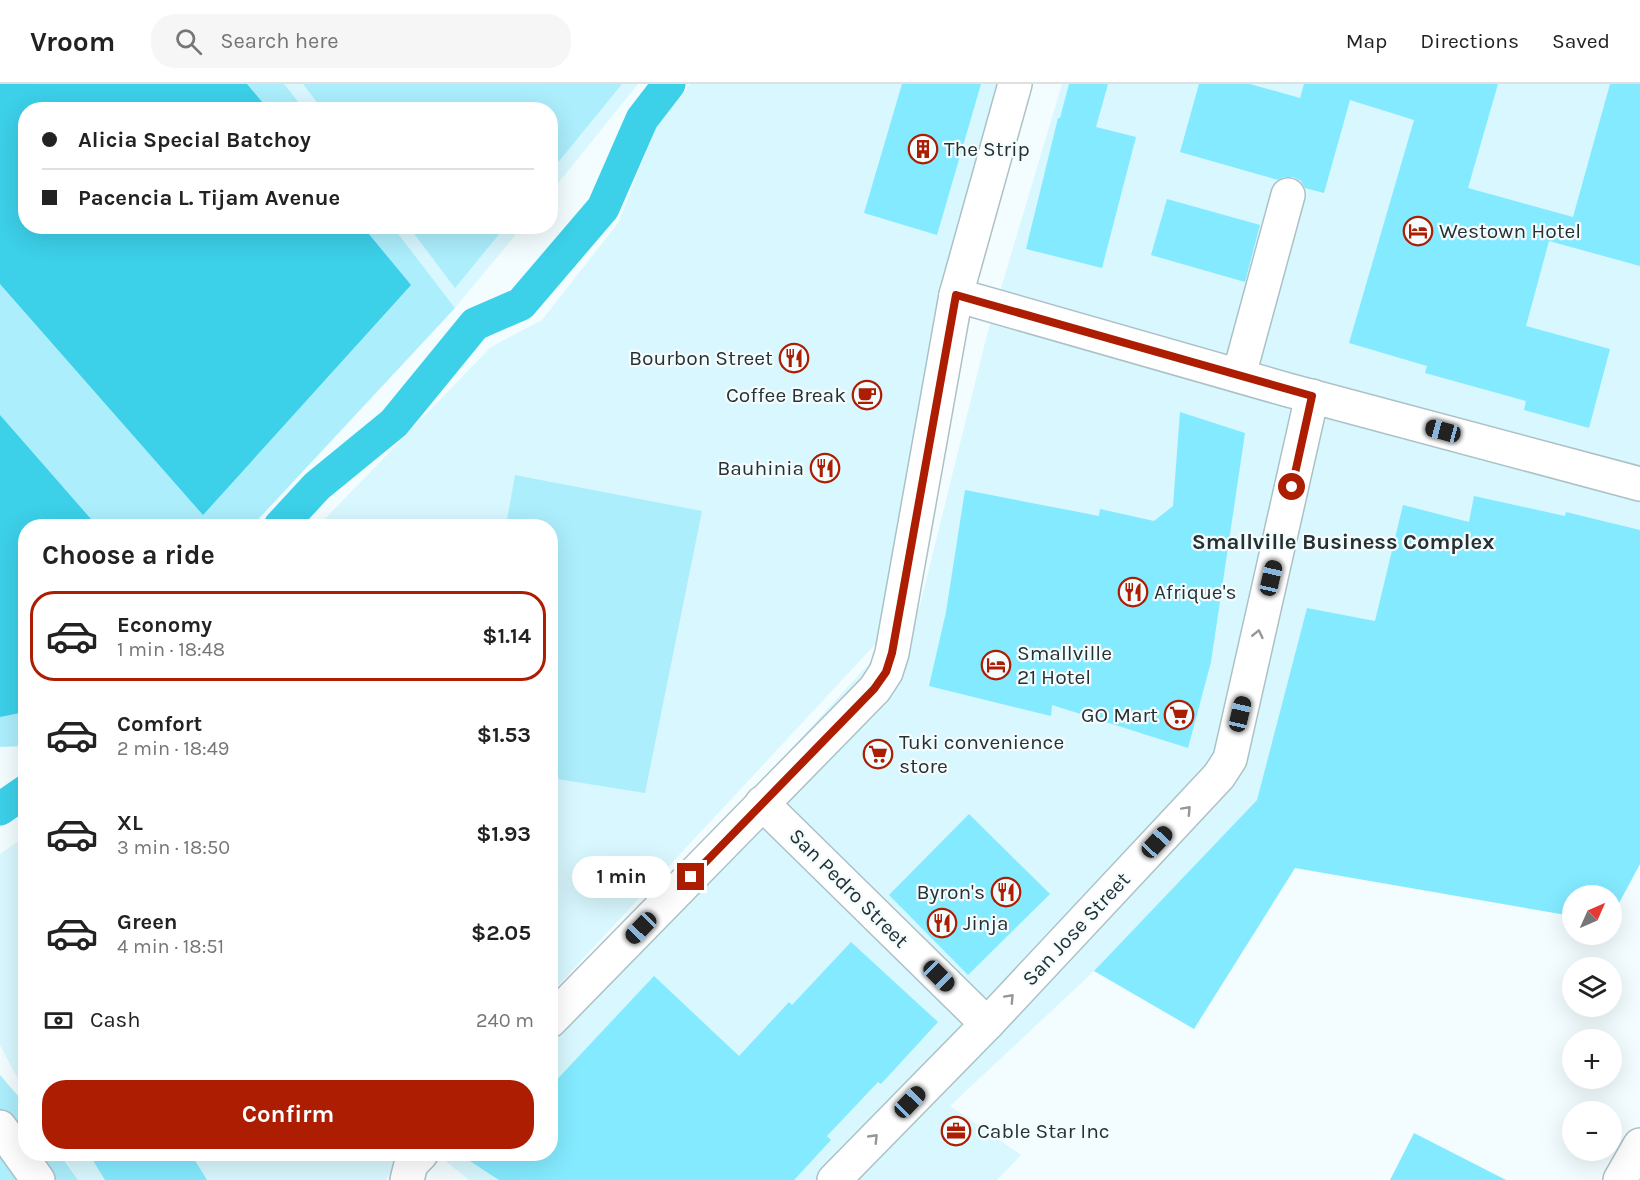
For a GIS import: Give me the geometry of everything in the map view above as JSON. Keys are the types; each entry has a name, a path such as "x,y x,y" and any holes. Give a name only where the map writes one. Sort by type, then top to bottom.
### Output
{"main road":[{"path":"558,1013 874,689 886,672 892,653 956,295 1015,84"},
{"path":"1239,375 1288,195"},
{"path":"956,295 1312,396 1640,484"},
{"name":"San Jose Street","path":"834,1180 987,1024 1219,776 1230,759 1312,396"},
{"name":"San Pedro Street","path":"762,802 987,1024"},
{"path":"0,1127 18,1152"},
{"path":"1620,1180 1640,1145"},
{"path":"24,1161 38,1180"}],"shaded area":[{"path":"0,84 284,84 298,102 18,102 18,234 398,234 455,308 259,519 18,519 18,746 0,747"},
{"path":"284,84 638,84 558,183 558,102 298,102"},
{"path":"303,84 622,84 558,162 558,102 317,102"},
{"path":"690,84 999,84 880,639 558,985 558,519 325,519 491,347 542,320 618,223 655,129"},
{"name":"Smallville Business Complex","path":"1062,84 1640,84 1640,673 1307,608 1257,800 1094,971 950,1106 1021,1155 997,1180 469,1180 446,1161 558,1161 558,1004 919,609 987,335"},
{"path":"398,234 516,234 455,308"},
{"path":"414,234 499,234 455,288"},
{"path":"515,475 702,511 645,793 558,779 558,519 507,519"},
{"path":"18,842 18,1079 0,1045 0,854"},
{"path":"0,1075 18,1096 18,1161 65,1161 78,1180 0,1180"},
{"path":"66,1161 400,1161 385,1180 78,1180"}],"water":[{"path":"0,84 247,84 262,102 18,102 18,234 369,234 411,285 203,515 0,284"},
{"path":"0,415 91,519 18,519 18,713 0,717"}],"building":[{"name":"The Strip","path":"902,84 981,84 937,235 864,213"},
{"path":"1069,84 1108,84 1096,127 1136,137 1102,268 1026,249 1058,118 1060,118"},
{"path":"1199,84 1250,84 1300,98 1304,84 1498,84 1468,188 1573,217 1610,84 1640,84 1640,266 1549,241 1526,326 1610,349 1589,428 1524,410 1526,401 1425,373 1427,366 1349,343 1414,120 1350,100 1324,193 1305,188 1301,181 1293,177 1278,180 1180,152"},
{"path":"1167,199 1260,225 1245,282 1151,255"},
{"path":"1180,412 1245,433 1211,662 1188,748 1052,705 1051,716 929,686 946,612 965,490 1099,516 1100,509 1154,521 1173,506"},
{"path":"1474,496 1565,516 1566,512 1640,530 1640,864 1622,898 1622,885 1562,885 1562,914 1295,868 1194,1029 1094,971 1257,800 1307,608 1375,621 1403,505 1469,522"},
{"path":"969,814 1050,894 968,975 889,895"},
{"path":"851,942 938,1022 881,1084 878,1082 827,1136 831,1140 794,1180 499,1180 470,1161 558,1161 558,1078 654,976 739,1056 789,1002 792,1005"},
{"path":"1414,1133 1506,1180 1390,1180"},
{"path":"93,1161 195,1161 207,1180 105,1180"}],"waterway":[{"path":"286,519 317,486 394,423 475,324 521,304 603,208 642,119 669,84"},
{"path":"0,809 18,797"}],"place":[{"name":"The Strip","path":"923,149"},
{"name":"Westown Hotel","path":"1418,231"},
{"name":"Bourbon Street","path":"794,358"},
{"name":"Coffee Break","path":"867,395"},
{"name":"Bauhinia","path":"825,468"},
{"name":"Afrique's","path":"1133,592"},
{"name":"Smallville 21 Hotel","path":"996,665"},
{"name":"GO Mart","path":"1179,715"},
{"name":"Tuki convenience store","path":"878,754"},
{"name":"Byron's","path":"1006,892"},
{"name":"Jinja","path":"942,923"},
{"name":"Cable Star Inc","path":"956,1131"}],"district":[{"name":"Smallville Business Complex","path":"1343,541"}],"route":[{"path":"691,877 874,689 886,672 892,653 956,295 1312,396 1292,487"}]}
